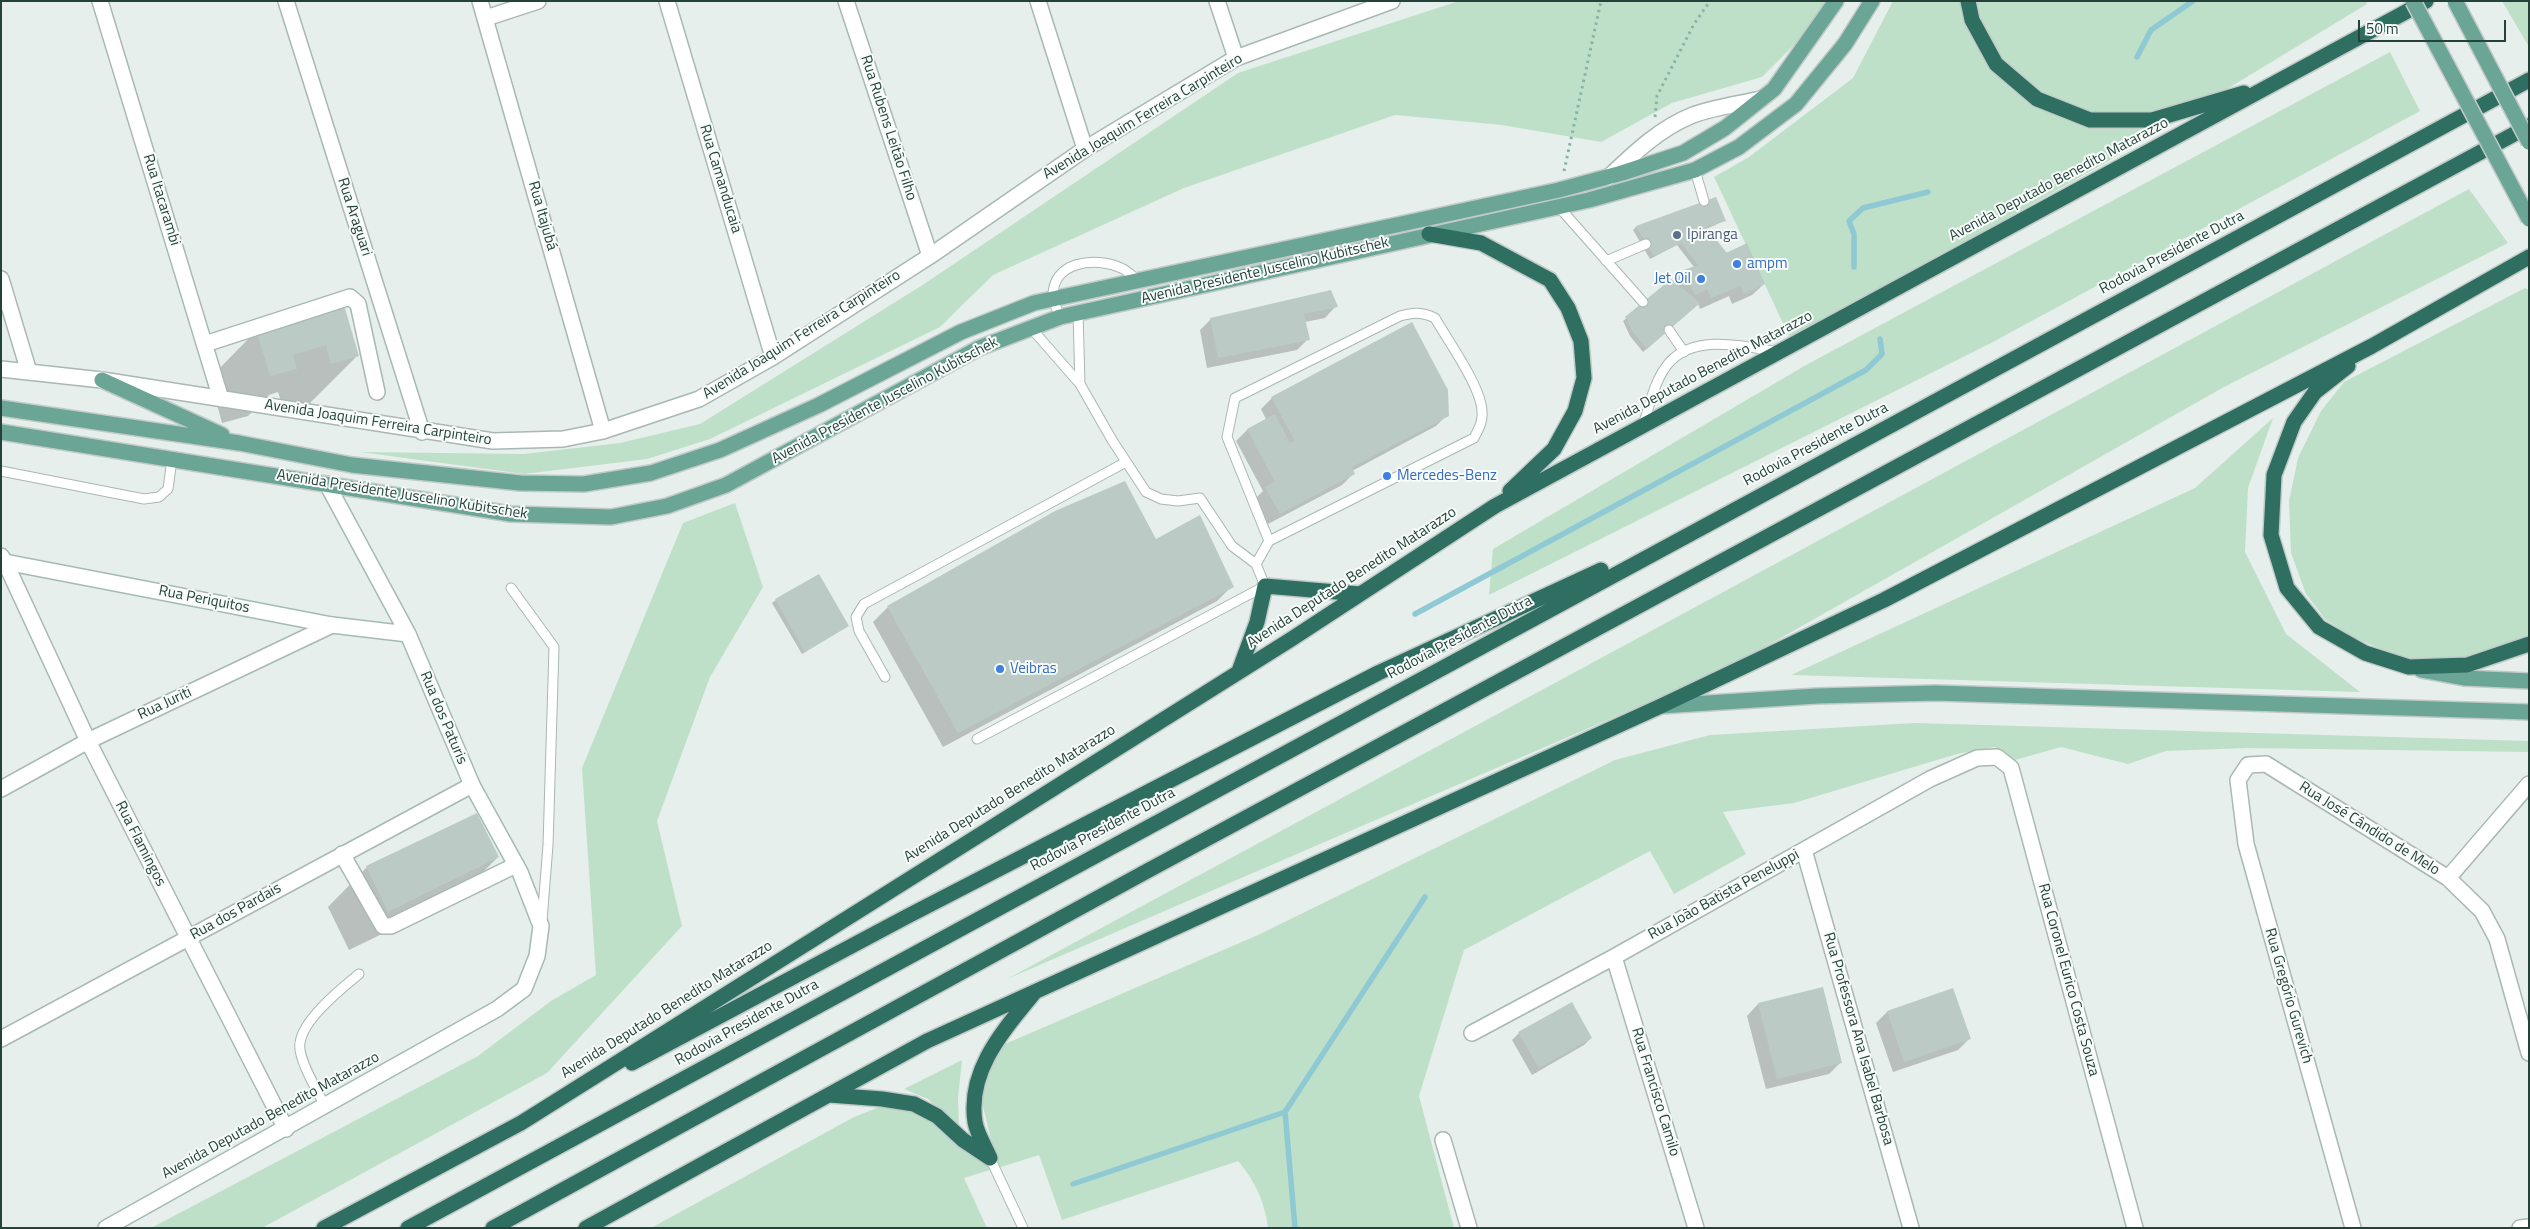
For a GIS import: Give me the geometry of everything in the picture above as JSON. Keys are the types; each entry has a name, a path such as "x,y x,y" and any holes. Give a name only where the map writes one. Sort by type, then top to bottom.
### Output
{"highway":[{"path":"1968,1 1972,20 1996,64 2037,99 2090,120 2152,120 2274,84"},
{"name":"Avenida Deputado Benedito Matarazzo","path":"324,1228 521,1122 1239,671 1495,506 2426,1"},
{"name":"Rodovia Presidente Dutra","path":"408,1228 2529,80"},
{"path":"493,1228 1158,866 2529,126"},
{"path":"1429,234 1481,242 1550,280 1568,308 1581,341 1584,378 1575,411 1554,449 1495,506"},
{"path":"586,1228 927,1041 1661,706 1884,600 2372,346 2529,257"},
{"path":"2372,346 2316,392 2294,422 2274,475 2271,535 2287,588 2319,627 2364,653 2409,667 2467,665 2529,644"},
{"path":"521,1122 906,917 1378,673 1732,510"},
{"path":"1239,671 1257,622 1265,586 1360,594"},
{"path":"990,1158 976,1124 976,1082 984,1063 1037,990"},
{"path":"829,1095 914,1104 937,1116 963,1140 990,1158"}],"main road":[{"name":"Avenida Presidente Juscelino Kubitschek","path":"1,408 240,443 352,465 520,483 584,484 651,473 720,450 819,405 961,332 1034,303 1560,190 1609,177 1683,153 1725,128 1774,89 1836,1"},
{"name":"Avenida Presidente Juscelino Kubitschek","path":"1,432 510,514 611,517 668,506 726,485 979,348 1060,317 1558,206 1696,170 1739,147 1796,104 1845,44 1872,1"},
{"path":"2413,1 2529,219"},
{"path":"2455,1 2529,142"},
{"path":"102,380 240,443"},
{"path":"2409,667 2464,678 2529,681"},
{"path":"1661,706 1817,696 1936,693 2529,712"}],"street":[{"name":"Rua Itacarambi","path":"100,1 221,399"},
{"name":"Rua Araguari","path":"286,1 422,432"},
{"name":"Rua Itajubá","path":"480,1 603,431"},
{"path":"486,18 538,1"},
{"name":"Rua Camanducaia","path":"667,1 774,356"},
{"name":"Rua Rubens Leitão Filho","path":"846,1 930,256"},
{"path":"1038,1 1085,149"},
{"path":"1218,1 1236,58"},
{"name":"Avenida Joaquim Ferreira Carpinteiro","path":"1,369 102,380 422,432 493,441 563,439 603,431 699,399 774,356 930,256 1085,149 1236,58 1392,1"},
{"path":"1609,177 1653,138 1694,114 1761,99"},
{"path":"1,279 29,372"},
{"path":"205,344 350,297 358,304 377,392"},
{"name":"Rua dos Paturis","path":"327,484 408,634 472,785 516,865 542,926"},
{"name":"Rua Periquitos","path":"2,560 332,624 408,634"},
{"name":"Rua Flamingos","path":"2,560 88,741 187,939 286,1129"},
{"name":"Rua Juriti","path":"1,788 88,741 332,624"},
{"name":"Rua Coronel Eurico Costa Souza","path":"1977,758 1997,757 2011,768 2135,1228"},
{"name":"Rua João Batista Peneluppi","path":"1472,1033 1614,957 1930,779 1977,758"},
{"name":"Rua José Cândido de Melo","path":"2248,765 2266,764 2448,878 2482,911 2497,939 2529,1053"},
{"name":"Rua Gregório Gurevich","path":"2248,765 2238,780 2246,844 2353,1228"},
{"path":"2448,878 2529,784"},
{"name":"Rua dos Pardais","path":"1,1039 472,785"},
{"name":"Rua Professora Ana Isabel Barbosa","path":"1804,850 1911,1228"},
{"path":"342,854 383,926 391,926 516,865"},
{"name":"Avenida Deputado Benedito Matarazzo","path":"106,1228 497,1010 524,988 537,956 542,926"},
{"name":"Rua Francisco Camilo","path":"1614,957 1696,1228"},
{"path":"1444,1140 1469,1228"},
{"path":"2520,1228 2529,1227"}],"lane":[{"path":"1696,170 1704,201"},
{"path":"1558,206 1643,302"},
{"path":"1606,260 1646,244"},
{"path":"1060,317 1053,298 1058,278 1069,268 1083,262 1103,262 1122,268 1137,280"},
{"path":"1256,564 1269,541 1474,438 1481,425 1480,396 1435,318 1425,313 1414,312 1400,316 1235,398 1230,414 1228,437 1269,541"},
{"path":"1078,313 1080,384"},
{"path":"977,738 1265,586 1256,564 1232,546 1200,498 1178,501 1161,499 1146,492 1080,384 1031,328"},
{"path":"1669,330 1684,352"},
{"path":"1643,425 1658,382 1668,363 1684,352 1706,345 1741,345 1779,352"},
{"path":"1,471 144,499 159,497 168,489 172,459"},
{"path":"885,677 860,631 856,617 864,604 1126,462"},
{"path":"510,588 554,647 548,825 542,926"},
{"path":"325,1106 302,1058 300,1043 308,1024 359,974"},
{"path":"990,1158 1023,1228"}],"path":[{"path":"1560,190 1601,1"},
{"path":"1653,138 1657,96 1694,24 1710,1"}],"green space":[{"path":"1459,1 1826,1 1809,30 1762,77 1672,103 1601,142 1502,125 1395,115 1184,188 993,275 940,327 710,439 647,459 524,474 360,452 524,454 620,443 700,424 921,286 1238,73"},
{"path":"1893,1 2366,1 2367,4 2105,163 1791,340 1714,177 1749,157 1853,78"},
{"path":"2502,1 2529,1 2529,47"},
{"path":"2390,52 2420,111 1991,343 1489,595 1493,549 1806,365"},
{"path":"2469,189 2508,243 2224,387 1726,669 1007,979"},
{"path":"2525,288 2529,290 2529,640 2461,659 2401,658 2351,636 2325,619 2306,594 2291,553 2289,501 2298,458 2321,411 2344,382"},
{"path":"2273,418 2248,488 2245,552 2286,634 2360,692 1791,675 2195,488"},
{"path":"735,503 763,587 710,677 657,821 682,926 547,1073 262,1228 151,1228 478,1056 551,1001 596,975 582,768 683,523"},
{"path":"1915,723 2529,741 2529,752 2247,748 2166,751 2128,764 2061,747 2015,760 1995,747 1957,754 1794,803 1723,812 1746,854 1674,894 1650,851 1464,950 1419,1096 1454,1228 1268,1228 1258,1192 1238,1161 1062,1220 1039,1155 998,1168 980,1094 986,1067 1005,1044 1258,935 1615,760 1710,735"},
{"path":"962,1060 958,1098 959,1127 928,1099 904,1089"},
{"path":"882,1106 897,1108 925,1118 989,1160 993,1169 964,1178 987,1228 651,1228 854,1117"}],"building":[{"path":"1716,197 1726,221 1706,227 1727,253 1747,243 1765,284 1744,294 1740,286 1711,298 1707,289 1695,295 1684,270 1698,265 1681,243 1654,256 1636,226"},
{"name":"Ipiranga","path":"1671,279 1700,303 1647,349 1633,332 1625,317"},
{"path":"1331,290 1338,307 1304,314 1310,340 1218,358 1210,318"},
{"path":"344,305 359,356 331,364 326,345 293,355 297,369 270,376 256,329"},
{"path":"1412,322 1448,390 1449,416 1352,467 1355,474 1280,514 1265,487 1275,482 1247,429 1275,414 1290,443 1295,441 1271,397"},
{"name":"Veibras","path":"1125,481 1156,539 1200,515 1234,587 958,733 887,606 1055,511"},
{"path":"819,574 849,626 805,652 775,599"},
{"path":"477,813 499,857 388,912 366,866"},
{"path":"1823,987 1842,1063 1777,1079 1758,1003"},
{"path":"1953,988 1971,1039 1904,1062 1887,1011"},
{"path":"1572,1002 1592,1038 1539,1068 1518,1032"}],"waterway":[{"path":"2137,57 2151,30 2193,1"},
{"path":"1854,267 1854,234 1849,221 1863,208 1928,192"},
{"path":"1415,614 1866,370 1882,354 1880,339"},
{"path":"1073,1184 1285,1112 1425,897"},
{"path":"1285,1112 1295,1228"}],"place":[{"name":"Ipiranga","path":"1677,235"},
{"name":"ampm","path":"1737,264"},
{"name":"Jet Oil","path":"1701,279"},
{"name":"Mercedes-Benz","path":"1387,476"},
{"name":"Veibras","path":"1000,669"}]}
